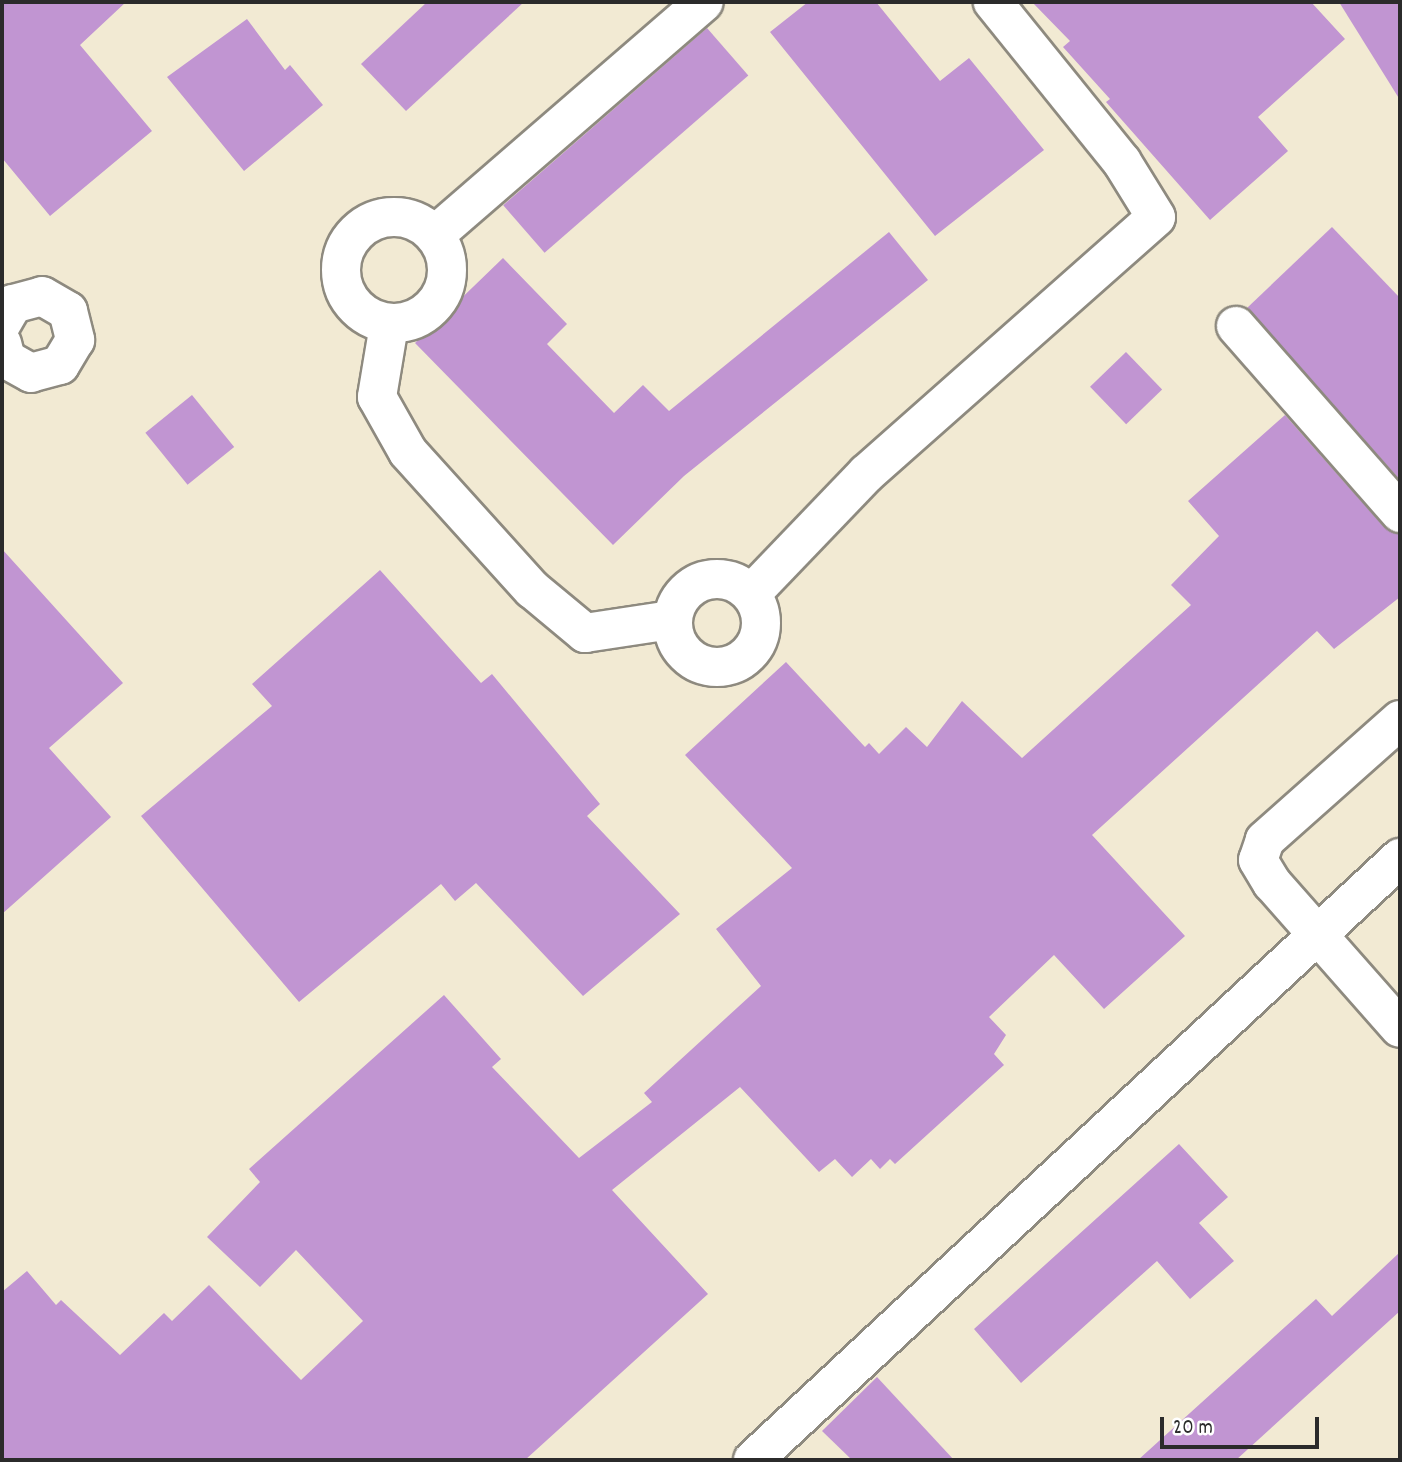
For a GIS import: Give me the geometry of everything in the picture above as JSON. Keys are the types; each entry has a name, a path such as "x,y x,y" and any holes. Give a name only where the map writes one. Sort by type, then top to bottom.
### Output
{"street":[{"path":"436,234 704,2"},
{"path":"752,593 866,474 1156,217 1122,162 993,2"},
{"path":"398,215 436,234 449,274 430,312 389,325 351,306 338,266 357,228 398,215"},
{"path":"2,323 13,304 42,296 68,311 75,340 60,365 31,373 6,359 2,345"},
{"path":"389,325 377,397 408,452 532,589 584,633 671,620"},
{"path":"1236,326 1400,513"},
{"path":"721,577 752,593 763,626 746,657 714,668 682,652 671,620 687,588 721,577"},
{"path":"1400,720 1265,840 1258,860 1315,934 1400,1028"},
{"path":"753,1460 1315,934 1400,858"}],"building":[{"path":"2,2 126,2 80,45 152,131 50,216 2,158"},
{"path":"427,2 524,2 406,111 361,64"},
{"path":"808,2 876,2 940,81 969,58 1044,150 935,236 770,32"},
{"path":"1032,2 1311,2 1345,39 1258,117 1288,151 1210,220 1106,102 1110,99 1063,47 1070,41"},
{"path":"1339,2 1400,2 1400,100"},
{"path":"247,19 285,70 290,65 323,105 244,171 167,77"},
{"path":"707,28 748,76 545,253 503,205"},
{"path":"1332,227 1400,298 1400,480 1247,308"},
{"path":"889,232 928,280 684,476 613,545 415,343 503,258 567,324 547,344 614,413 643,385 669,411"},
{"path":"1126,352 1162,389 1126,424 1090,387"},
{"path":"192,395 234,447 188,485 145,433"},
{"path":"1285,415 1384,527 1400,534 1400,597 1334,649 1317,631 1092,835 1185,936 1104,1009 1054,955 989,1017 1006,1035 994,1054 1004,1065 895,1164 890,1159 880,1169 871,1159 852,1177 835,1159 819,1172 740,1087 612,1190 708,1294 525,1460 2,1460 2,1292 27,1271 56,1305 61,1300 120,1355 164,1313 172,1321 209,1285 301,1380 363,1321 296,1250 260,1287 207,1237 260,1182 249,1169 444,995 501,1059 492,1067 579,1158 652,1102 644,1093 761,986 716,929 792,868 685,755 786,662 865,747 869,743 879,754 906,727 927,747 962,701 1022,758 1191,605 1171,585 1219,536 1188,501"},
{"path":"2,549 123,683 49,748 111,817 2,914"},
{"path":"380,570 481,683 492,674 600,804 587,816 680,914 583,996 476,883 455,901 441,884 299,1002 141,816 272,706 252,684"},
{"path":"1179,1144 1228,1197 1199,1223 1234,1261 1190,1299 1157,1261 1021,1383 974,1329"},
{"path":"1400,1252 1400,1311 1236,1460 1138,1460 1316,1299 1332,1316"},
{"path":"877,1377 954,1460 852,1460 822,1431"}]}
